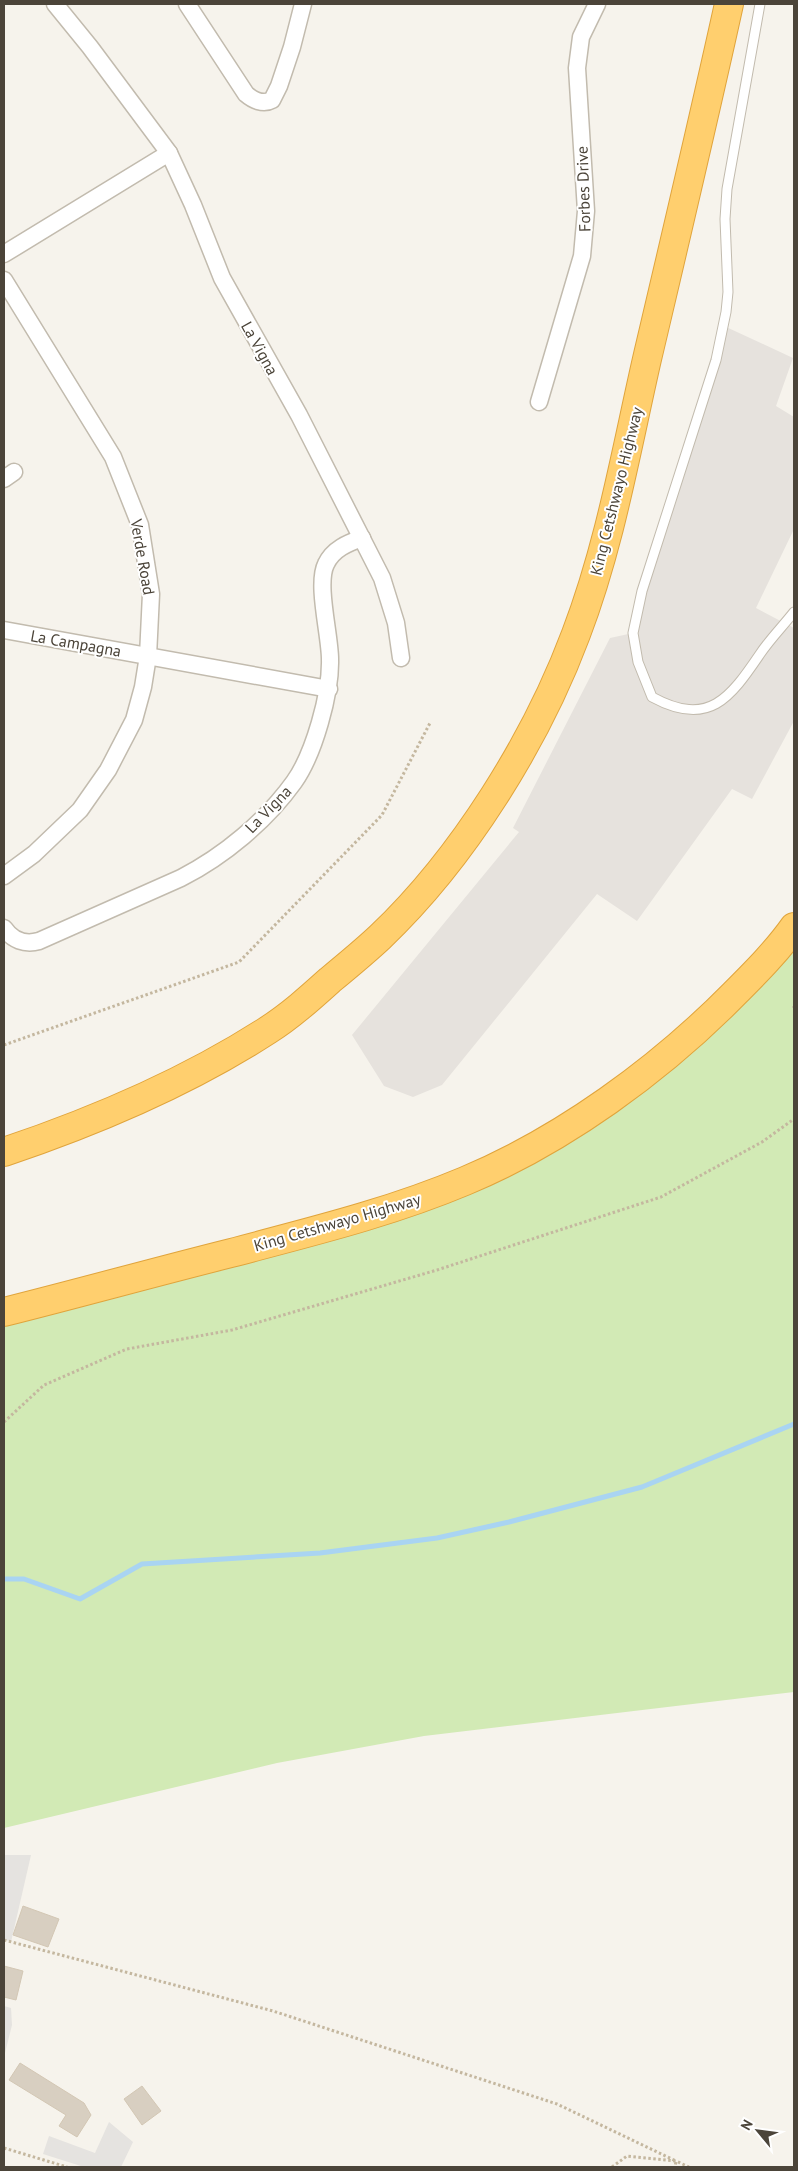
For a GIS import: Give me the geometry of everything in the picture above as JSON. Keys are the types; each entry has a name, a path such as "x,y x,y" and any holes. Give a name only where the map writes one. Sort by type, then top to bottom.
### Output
{"highway":[{"name":"King Cetshwayo Highway","path":"4,1152 113,1111 178,1081 269,1030 282,1020 351,962 405,911 449,858 519,755 558,678 577,632 610,528 729,4"},
{"name":"King Cetshwayo Highway","path":"4,1312 316,1231 399,1207 466,1181 550,1137 641,1077 706,1022 749,980 794,927"}],"street":[{"name":"La Vigna","path":"55,4 90,47 169,153 193,205 222,278 299,415 382,578 391,601 401,658"},
{"path":"186,4 246,94 258,101 264,102 272,100 279,86 303,4"},
{"name":"Forbes Drive","path":"539,402 576,281 583,248 586,212 577,68 581,37 597,4"},
{"path":"4,254 169,153"},
{"name":"Verde Road","path":"4,280 113,457 140,525 151,594 148,656 143,688 134,720 96,790 80,810 34,854 4,876"},
{"name":"La Vigna","path":"4,928 9,935 18,940 34,943 182,878 199,869 235,843 281,798 294,781 305,761 329,690 330,659 323,588 326,564 343,546 362,538"},
{"name":"La Campagna","path":"4,630 329,690"}],"lane":[{"path":"760,4 728,190 725,219 728,292 724,326 716,360 642,591 633,634 638,662 652,697 682,710 700,709 718,704 733,692 748,674 760,653 794,612"}],"path":[{"path":"4,1045 240,962 382,815 430,723"},
{"path":"4,1422 44,1385 127,1349 232,1330 437,1270 661,1197 762,1142 794,1119"},
{"path":"4,1940 283,2014 556,2104 689,2167"},
{"path":"4,2148 67,2167"},
{"path":"612,2167 627,2156 676,2160"},
{"path":"675,2167 676,2160"}],"shaded area":[{"path":"724,326 793,358 776,406 794,417 794,529 756,608 794,628 794,721 752,799 732,789 637,921 597,894 442,1085 413,1097 384,1086 352,1035 519,832 513,828 610,638 633,633"},
{"path":"4,1855 31,1855 11,1942 4,1939"},
{"path":"4,2006 11,2008 12,2025 4,2057"},
{"path":"109,2122 133,2142 121,2167 84,2167 43,2154 49,2136 95,2153"}],"green space":[{"path":"794,927 794,1692 424,1736 277,1763 4,1828 4,1312 316,1231 581,1118"}],"building":[{"path":"23,1906 59,1919 48,1947 13,1935"},
{"path":"4,1966 23,1971 16,2000 4,1997"},
{"path":"20,2063 84,2103 91,2115 77,2137 59,2126 66,2115 9,2080"},
{"path":"142,2086 161,2111 142,2125 124,2099"}],"waterway":[{"path":"4,1579 24,1579 80,1599 142,1564 320,1553 437,1538 509,1522 642,1487 794,1424"}]}
